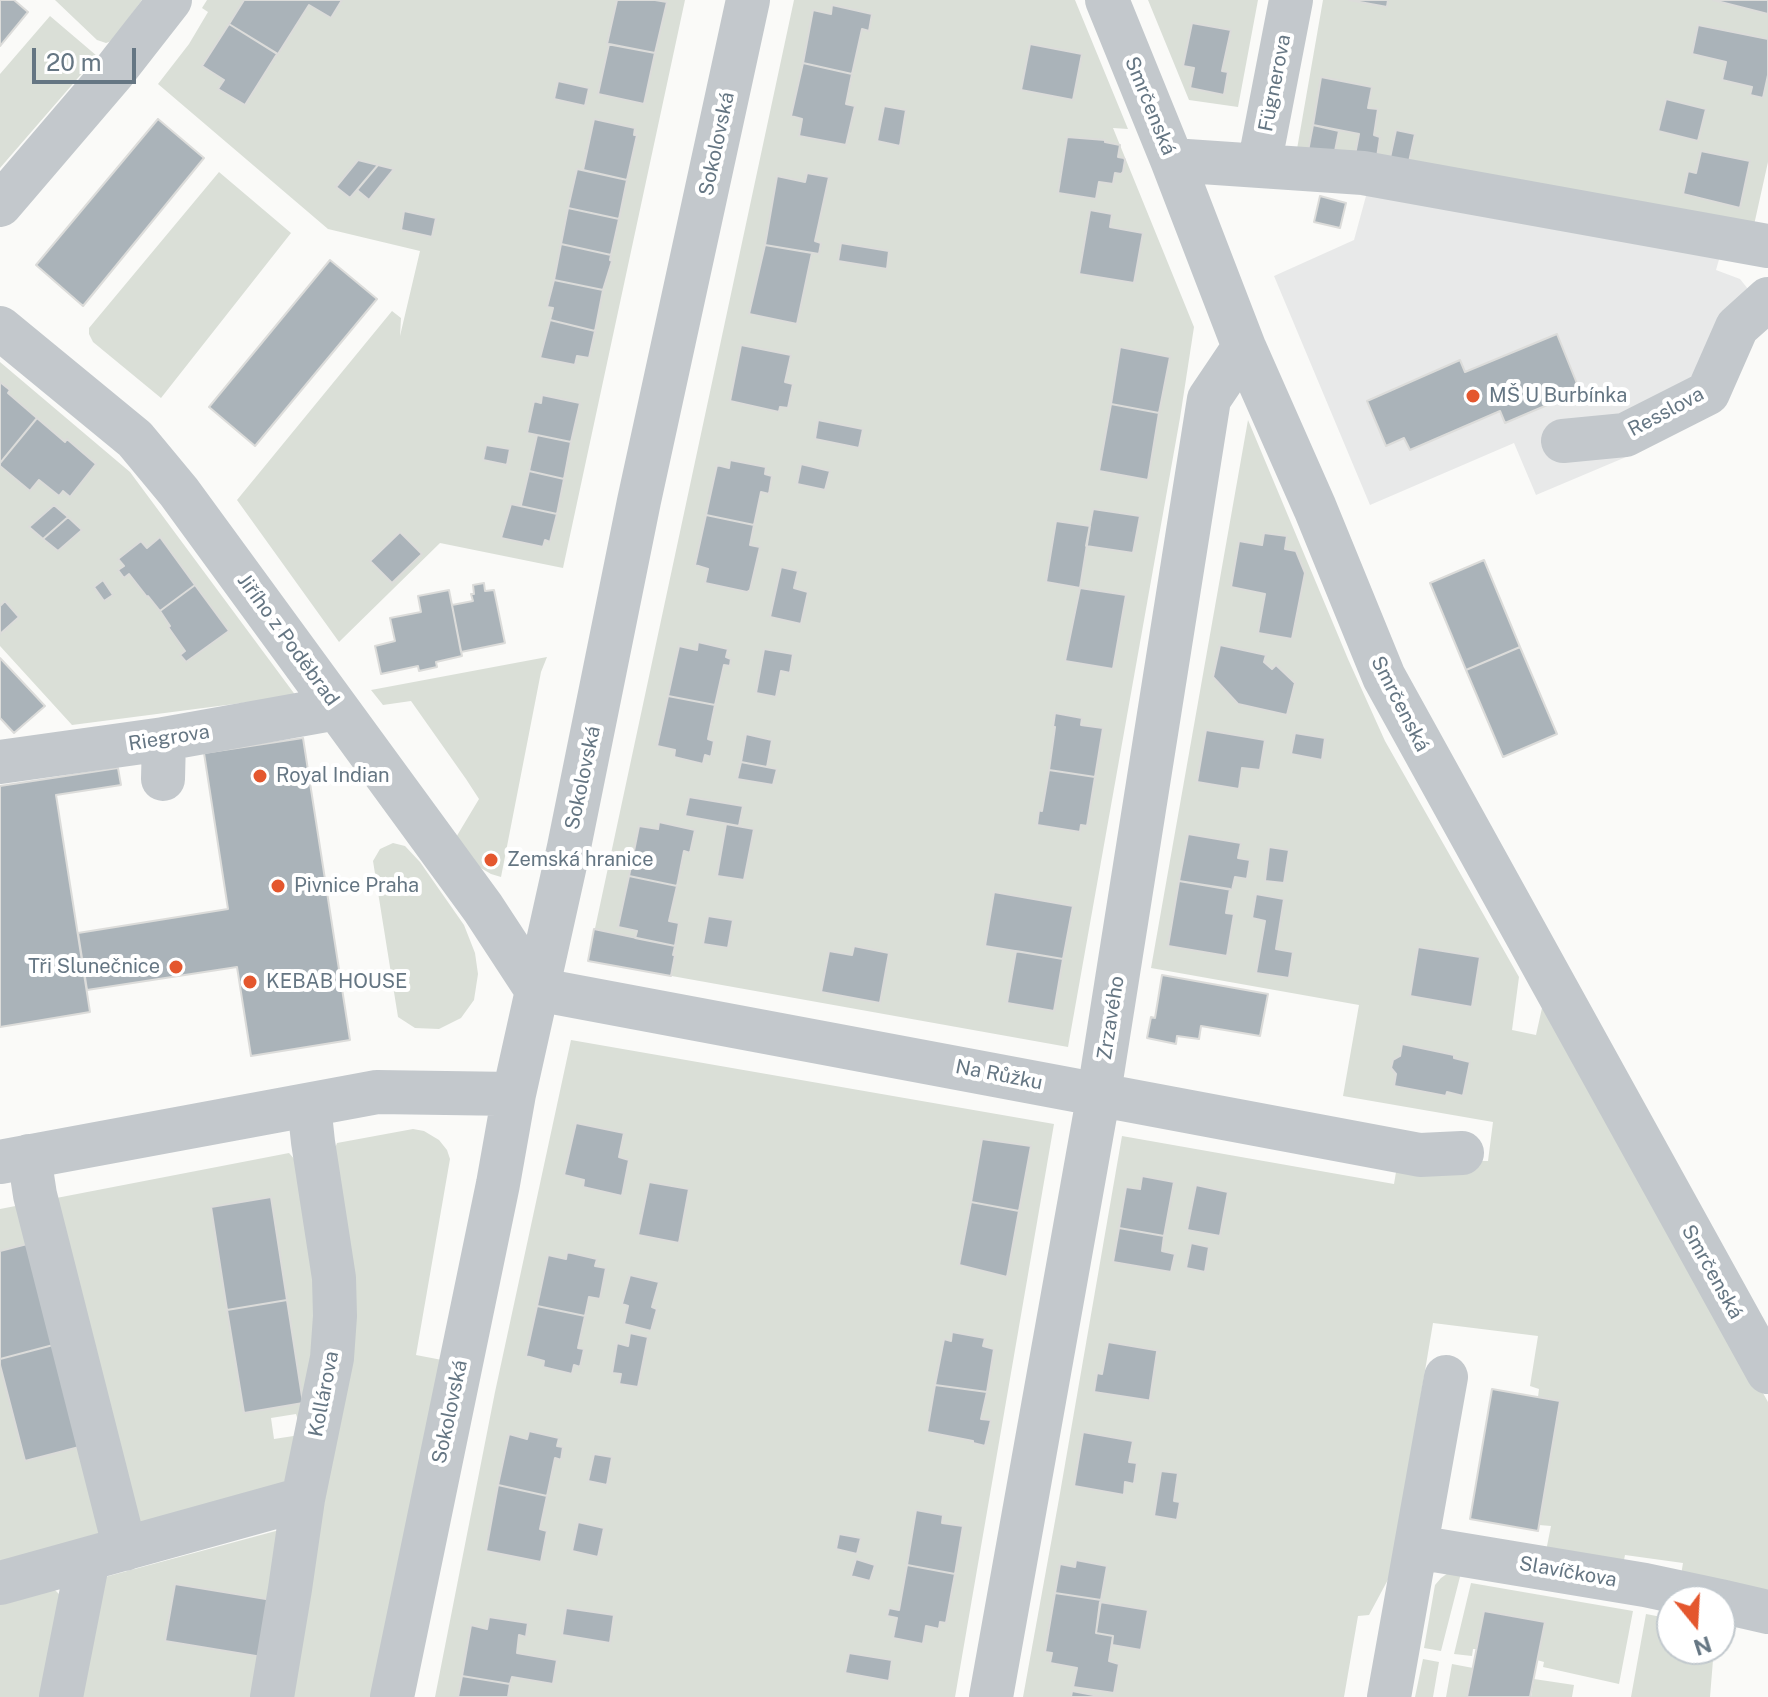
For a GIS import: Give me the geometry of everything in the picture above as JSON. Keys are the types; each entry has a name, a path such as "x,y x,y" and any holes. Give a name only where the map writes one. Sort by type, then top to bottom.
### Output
{"street":[{"path":"0,205 117,69 170,0"},
{"name":"Sokolovská","path":"392,1697 536,989 569,847 639,501 748,0"},
{"name":"Smrčenská","path":"1107,0 1244,347 1315,508 1384,677 1768,1372"},
{"name":"Fügnerova","path":"1259,166 1291,0"},
{"path":"1172,160 1363,173 1768,246"},
{"name":"Resslova","path":"1563,441 1625,435 1708,393 1737,327 1768,299"},
{"name":"Jiřího z Poděbrad","path":"0,328 135,439 201,520 483,908 536,989"},
{"name":"Zrzavého","path":"991,1697 1099,1093 1209,399 1244,347"},
{"name":"Riegrova","path":"0,762 164,759 337,708"},
{"name":"Na Růžku","path":"536,989 1420,1155 1462,1153"},
{"path":"61,1697 106,1554 35,1195 14,1159 377,1092 514,1094"},
{"name":"Kollárova","path":"303,1499 332,1358 335,1316 334,1278 309,1105"},
{"path":"1389,1697 1446,1377"},
{"path":"0,1583 303,1499 272,1697"},
{"name":"Slavíčkova","path":"1416,1547 1656,1587"},
{"name":"Slavíčkova","path":"1736,1605 1768,1612"}],"shaded area":[{"path":"55,0 142,0 112,41 106,43 97,40"},
{"path":"207,0 685,0 563,568 440,543 339,642 237,500 392,311 401,318 400,336 420,251 328,229 158,84 189,44 208,12 202,8"},
{"path":"794,0 1075,0 1128,129 1113,128 1194,327 1068,1047 588,961"},
{"path":"1148,0 1258,0 1238,107 1189,100"},
{"path":"1323,0 1768,0 1768,162 1752,234 1297,149"},
{"path":"50,16 97,56 0,168 0,74"},
{"path":"219,172 291,233 161,398 93,342 89,328"},
{"path":"1369,185 1722,249 1716,270 1740,279 1748,289 1645,449 1536,495 1514,443 1370,505 1274,276 1354,240"},
{"path":"0,362 130,472 296,696 72,725 0,646"},
{"path":"1248,420 1385,741 1519,977 1512,1030 1536,1035 1544,999 1768,1402 1768,1590 1681,1575 1683,1563 1625,1555 1623,1565 1546,1551 1551,1526 1539,1525 1560,1401 1538,1397 1539,1389 1530,1386 1538,1336 1433,1323 1391,1574 1369,1615 1358,1616 1344,1697 1023,1697 1122,1136 1394,1184 1398,1160 1488,1161 1493,1122 1343,1096 1359,1005 1151,968"},
{"path":"547,657 541,672 501,877 474,864 455,839 479,799 466,779 411,701 383,705 371,690"},
{"path":"393,843 405,846 420,862 464,925 475,953 478,974 474,1000 461,1018 439,1029 415,1028 398,1017 373,861 380,849"},
{"path":"571,1040 1054,1124 955,1697 435,1697 495,1392"},
{"path":"413,1129 424,1131 439,1140 450,1159 416,1355 442,1360 380,1697 281,1697 332,1156 337,1143"},
{"path":"289,1153 296,1161 322,1318 298,1420 296,1414 271,1418 274,1439 300,1435 283,1486 137,1525 46,1200"},
{"path":"31,1203 101,1537 0,1572 0,1209"},
{"path":"283,1529 265,1697 76,1697 105,1577"},
{"path":"1462,1569 1441,1651 1424,1648 1435,1585 1451,1571"},
{"path":"1471,1583 1633,1611 1619,1684 1543,1667 1544,1662 1537,1660 1544,1622 1484,1611 1472,1656 1454,1654"},
{"path":"52,1587 63,1598 50,1697 0,1697 0,1600"},
{"path":"1646,1614 1656,1616 1656,1665 1713,1665 1710,1697 1631,1697"},
{"path":"1423,1659 1439,1662 1433,1697 1415,1697"},
{"path":"1452,1664 1473,1668 1467,1697 1446,1697"},
{"path":"1534,1679 1574,1685 1572,1697 1531,1697"}],"building":[{"path":"0,0 14,0 28,12 0,46"},
{"path":"244,0 342,0 331,18 309,5 278,54 229,24"},
{"path":"617,0 667,2 655,53 607,44"},
{"path":"1349,0 1388,0 1387,7"},
{"path":"1713,0 1768,0 1768,14"},
{"path":"832,5 872,14 869,31 862,29 852,74 803,63 813,10 831,14"},
{"path":"1192,23 1231,30 1222,71 1228,72 1224,95 1190,88 1194,68 1183,66"},
{"path":"229,24 277,54 245,105 218,89 224,80 202,66"},
{"path":"1698,25 1768,39 1768,75 1763,98 1750,95 1752,87 1722,80 1726,62 1692,54"},
{"path":"609,44 655,53 644,104 598,94"},
{"path":"1030,44 1082,54 1073,100 1021,90"},
{"path":"803,63 852,74 846,104 855,106 846,145 799,136 802,119 791,116"},
{"path":"1321,77 1372,87 1368,108 1378,109 1374,135 1380,137 1376,164 1354,160 1359,134 1313,125"},
{"path":"558,81 589,88 585,106 554,99"},
{"path":"1666,99 1706,109 1698,141 1658,131"},
{"path":"884,106 906,110 900,146 877,141"},
{"path":"158,119 204,158 83,306 36,265"},
{"path":"594,119 635,128 634,135 637,135 627,180 583,170"},
{"path":"1313,125 1339,131 1334,156 1308,151"},
{"path":"1396,130 1415,134 1409,162 1390,158"},
{"path":"1067,137 1105,140 1120,145 1118,157 1125,160 1123,172 1115,173 1113,184 1099,182 1096,199 1058,193"},
{"path":"1701,151 1750,161 1740,208 1683,194 1688,171 1696,173"},
{"path":"358,160 378,165 350,198 336,187"},
{"path":"378,165 394,169 369,200 357,190"},
{"path":"577,169 627,180 619,219 568,208"},
{"path":"807,173 829,177 815,241 821,243 819,254 765,245 777,176 805,182"},
{"path":"1320,196 1346,203 1340,228 1314,222"},
{"path":"568,208 619,219 611,255 561,244"},
{"path":"1090,210 1112,214 1110,227 1143,233 1134,283 1079,274"},
{"path":"404,211 436,218 432,237 401,230"},
{"path":"841,243 889,251 887,269 838,261"},
{"path":"561,244 611,255 603,290 554,280"},
{"path":"765,245 812,253 797,324 749,314"},
{"path":"330,260 377,299 255,446 209,407"},
{"path":"554,280 603,290 595,331 550,320 553,308 547,307"},
{"path":"550,320 595,331 589,358 577,356 575,365 540,358"},
{"name":"MŠ U Burbínka","path":"1557,334 1580,391 1505,423 1500,411 1410,450 1404,438 1386,446 1367,401 1460,360 1465,372"},
{"path":"741,345 791,355 785,382 793,384 788,408 780,407 779,412 730,401"},
{"path":"1120,347 1170,357 1159,413 1111,404"},
{"path":"0,382 37,418 0,463"},
{"path":"542,395 580,403 571,442 527,433 534,401 541,403"},
{"path":"1111,404 1159,413 1148,480 1099,471"},
{"path":"37,418 96,464 70,497 63,491 59,496 39,480 30,491 0,466"},
{"path":"818,420 863,429 859,448 815,439"},
{"path":"537,435 571,442 564,479 529,471"},
{"path":"486,445 510,449 507,465 483,460"},
{"path":"730,460 766,467 765,474 772,476 769,494 761,492 754,525 706,515 717,465 729,468"},
{"path":"801,464 830,471 825,490 797,484"},
{"path":"529,471 564,479 557,514 511,504 521,505"},
{"path":"511,504 557,514 550,542 545,540 543,547 501,538"},
{"path":"54,505 68,517 43,539 29,527"},
{"path":"1093,509 1140,516 1133,553 1086,546"},
{"path":"706,515 754,525 750,545 760,547 747,592 705,583 708,569 695,565"},
{"path":"68,517 82,530 58,551 43,539"},
{"path":"1056,521 1090,526 1080,588 1046,582"},
{"path":"400,532 422,554 392,583 370,561"},
{"path":"1264,533 1287,536 1285,549 1296,551 1305,573 1292,639 1258,633 1265,594 1231,587 1239,541 1262,545"},
{"path":"160,537 195,585 160,611 129,574 124,578 118,570 124,566 118,559 141,541 147,548"},
{"path":"1484,560 1520,647 1466,670 1430,583"},
{"path":"781,567 798,571 794,588 808,592 801,624 770,617"},
{"path":"103,580 113,595 104,601 94,587"},
{"path":"484,583 485,591 494,590 505,643 461,652 452,605 473,601 473,585"},
{"path":"195,585 229,631 186,662 180,655 185,651 160,611"},
{"path":"1080,588 1126,595 1113,669 1065,661"},
{"path":"449,590 462,656 436,662 437,667 419,671 418,666 381,674 375,646 395,641 390,618 421,612 418,596"},
{"path":"5,601 19,617 0,634 0,606"},
{"path":"698,642 728,649 726,657 731,659 730,666 724,665 715,705 668,696 679,646 697,650"},
{"path":"1220,645 1266,655 1264,662 1272,669 1276,665 1295,683 1287,715 1238,704 1213,677"},
{"path":"1520,647 1557,734 1503,757 1466,670"},
{"path":"764,649 793,654 790,673 781,671 776,697 756,693"},
{"path":"0,658 45,706 14,733 0,718"},
{"path":"668,696 715,705 708,739 714,741 711,757 705,755 703,764 674,757 675,750 657,746"},
{"path":"1055,713 1082,718 1081,725 1103,728 1095,777 1049,770"},
{"path":"1206,730 1265,740 1260,770 1242,768 1239,789 1197,782"},
{"path":"1295,733 1325,738 1322,760 1291,754"},
{"path":"746,734 772,740 767,767 741,762"},
{"path":"303,738 350,1040 251,1056 237,967 87,990 78,933 228,909 204,753"},
{"path":"741,762 777,769 773,785 737,779"},
{"path":"118,768 121,785 56,795 90,1012 0,1027 0,786"},
{"path":"1049,770 1095,777 1087,826 1081,825 1080,832 1037,825"},
{"path":"689,797 743,806 739,826 685,816"},
{"path":"659,822 695,830 690,853 684,851 677,886 629,876 639,826 658,829"},
{"path":"726,824 754,829 744,880 717,876"},
{"path":"1188,834 1241,843 1238,858 1250,860 1247,879 1235,877 1232,890 1179,881"},
{"path":"1269,847 1289,850 1284,883 1265,881"},
{"path":"629,876 677,886 669,921 679,923 675,946 635,938 637,931 618,927"},
{"path":"1179,881 1230,889 1226,913 1234,914 1227,956 1168,946"},
{"path":"994,892 1073,906 1063,959 985,946"},
{"path":"1256,894 1284,899 1276,949 1293,952 1289,978 1256,973 1265,921 1252,918"},
{"path":"708,916 733,920 728,948 703,944"},
{"path":"594,929 675,946 671,976 588,961"},
{"path":"854,946 889,953 880,1003 821,992 829,951 852,955"},
{"path":"1418,947 1480,957 1472,1007 1410,996"},
{"path":"1016,951 1063,959 1054,1011 1007,1003"},
{"path":"1162,975 1268,994 1260,1036 1201,1026 1199,1039 1177,1036 1176,1044 1147,1038 1151,1017 1155,1018"},
{"path":"1402,1044 1454,1055 1454,1058 1470,1062 1463,1096 1447,1092 1446,1096 1394,1086 1396,1074 1391,1068 1393,1060 1400,1056"},
{"path":"576,1123 624,1133 619,1157 629,1160 622,1196 583,1187 584,1180 564,1175"},
{"path":"982,1139 1031,1146 1019,1211 971,1202"},
{"path":"1142,1176 1174,1182 1164,1236 1119,1228 1126,1187 1140,1189"},
{"path":"649,1182 689,1189 679,1243 638,1235"},
{"path":"1196,1185 1228,1192 1220,1236 1187,1230"},
{"path":"271,1197 287,1300 227,1310 211,1207"},
{"path":"971,1202 1019,1211 1007,1277 959,1265"},
{"path":"1119,1228 1164,1236 1162,1251 1175,1254 1171,1272 1113,1262"},
{"path":"31,1243 57,1344 0,1359 0,1251"},
{"path":"1191,1243 1209,1247 1205,1272 1186,1268"},
{"path":"567,1252 597,1259 595,1266 606,1268 600,1299 589,1297 585,1316 537,1306 548,1255 566,1259"},
{"path":"630,1275 659,1282 652,1307 657,1309 651,1331 624,1324 628,1306 622,1304"},
{"path":"287,1300 303,1403 244,1413 227,1310"},
{"path":"537,1306 585,1316 578,1348 584,1349 580,1367 574,1365 572,1374 543,1367 544,1361 526,1356"},
{"path":"952,1332 985,1338 983,1346 994,1349 987,1392 935,1385 944,1339 951,1341"},
{"path":"630,1333 648,1337 638,1387 619,1384 621,1374 612,1373 617,1343 628,1346"},
{"path":"1108,1342 1161,1351 1157,1352 1150,1399 1153,1401 1094,1392 1097,1373 1102,1374"},
{"path":"57,1344 83,1446 25,1461 0,1359"},
{"path":"935,1385 987,1392 981,1419 991,1420 985,1446 927,1432"},
{"path":"1492,1389 1560,1401 1538,1531 1470,1519"},
{"path":"529,1431 559,1438 557,1446 563,1447 561,1460 555,1458 547,1496 498,1485 509,1434 527,1439"},
{"path":"1083,1432 1133,1441 1129,1462 1137,1463 1134,1484 1125,1482 1124,1495 1074,1486"},
{"path":"594,1454 612,1457 607,1485 588,1481"},
{"path":"1161,1471 1178,1473 1174,1501 1180,1502 1177,1520 1154,1516"},
{"path":"498,1485 547,1496 540,1529 547,1531 541,1562 486,1551"},
{"path":"916,1510 943,1515 942,1523 963,1526 955,1574 907,1565"},
{"path":"578,1522 604,1528 598,1557 572,1551"},
{"path":"839,1534 861,1538 857,1554 836,1549"},
{"path":"856,1559 875,1565 870,1581 851,1576"},
{"path":"1076,1560 1107,1566 1101,1600 1055,1593 1060,1564 1075,1567"},
{"path":"907,1565 955,1574 946,1623 940,1622 939,1629 926,1626 923,1644 893,1638 897,1618 887,1616 889,1608 899,1610"},
{"path":"175,1584 272,1600 262,1657 165,1641"},
{"path":"1055,1593 1101,1600 1096,1633 1113,1636 1109,1661 1119,1664 1114,1693 1073,1687 1077,1668 1050,1663 1052,1653 1045,1652"},
{"path":"1100,1602 1148,1610 1141,1650 1112,1645 1113,1636 1096,1633"},
{"path":"566,1608 614,1615 610,1643 562,1635"},
{"path":"1484,1611 1545,1622 1530,1697 1467,1697"},
{"path":"489,1617 528,1623 526,1637 519,1635 517,1653 557,1660 553,1684 512,1677 510,1684 462,1676 471,1625 487,1629"},
{"path":"849,1653 892,1660 889,1681 845,1673"},
{"path":"462,1676 510,1684 508,1697 458,1697"},
{"path":"1072,1691 1104,1697 1071,1697"}],"place":[{"name":"MŠ U Burbínka","path":"1473,396"},
{"name":"Royal Indian","path":"260,776"},
{"name":"Zemská hranice","path":"491,860"},
{"name":"Pivnice Praha","path":"278,886"},
{"name":"Tři Slunečnice","path":"176,967"},
{"name":"KEBAB HOUSE","path":"250,982"}]}
